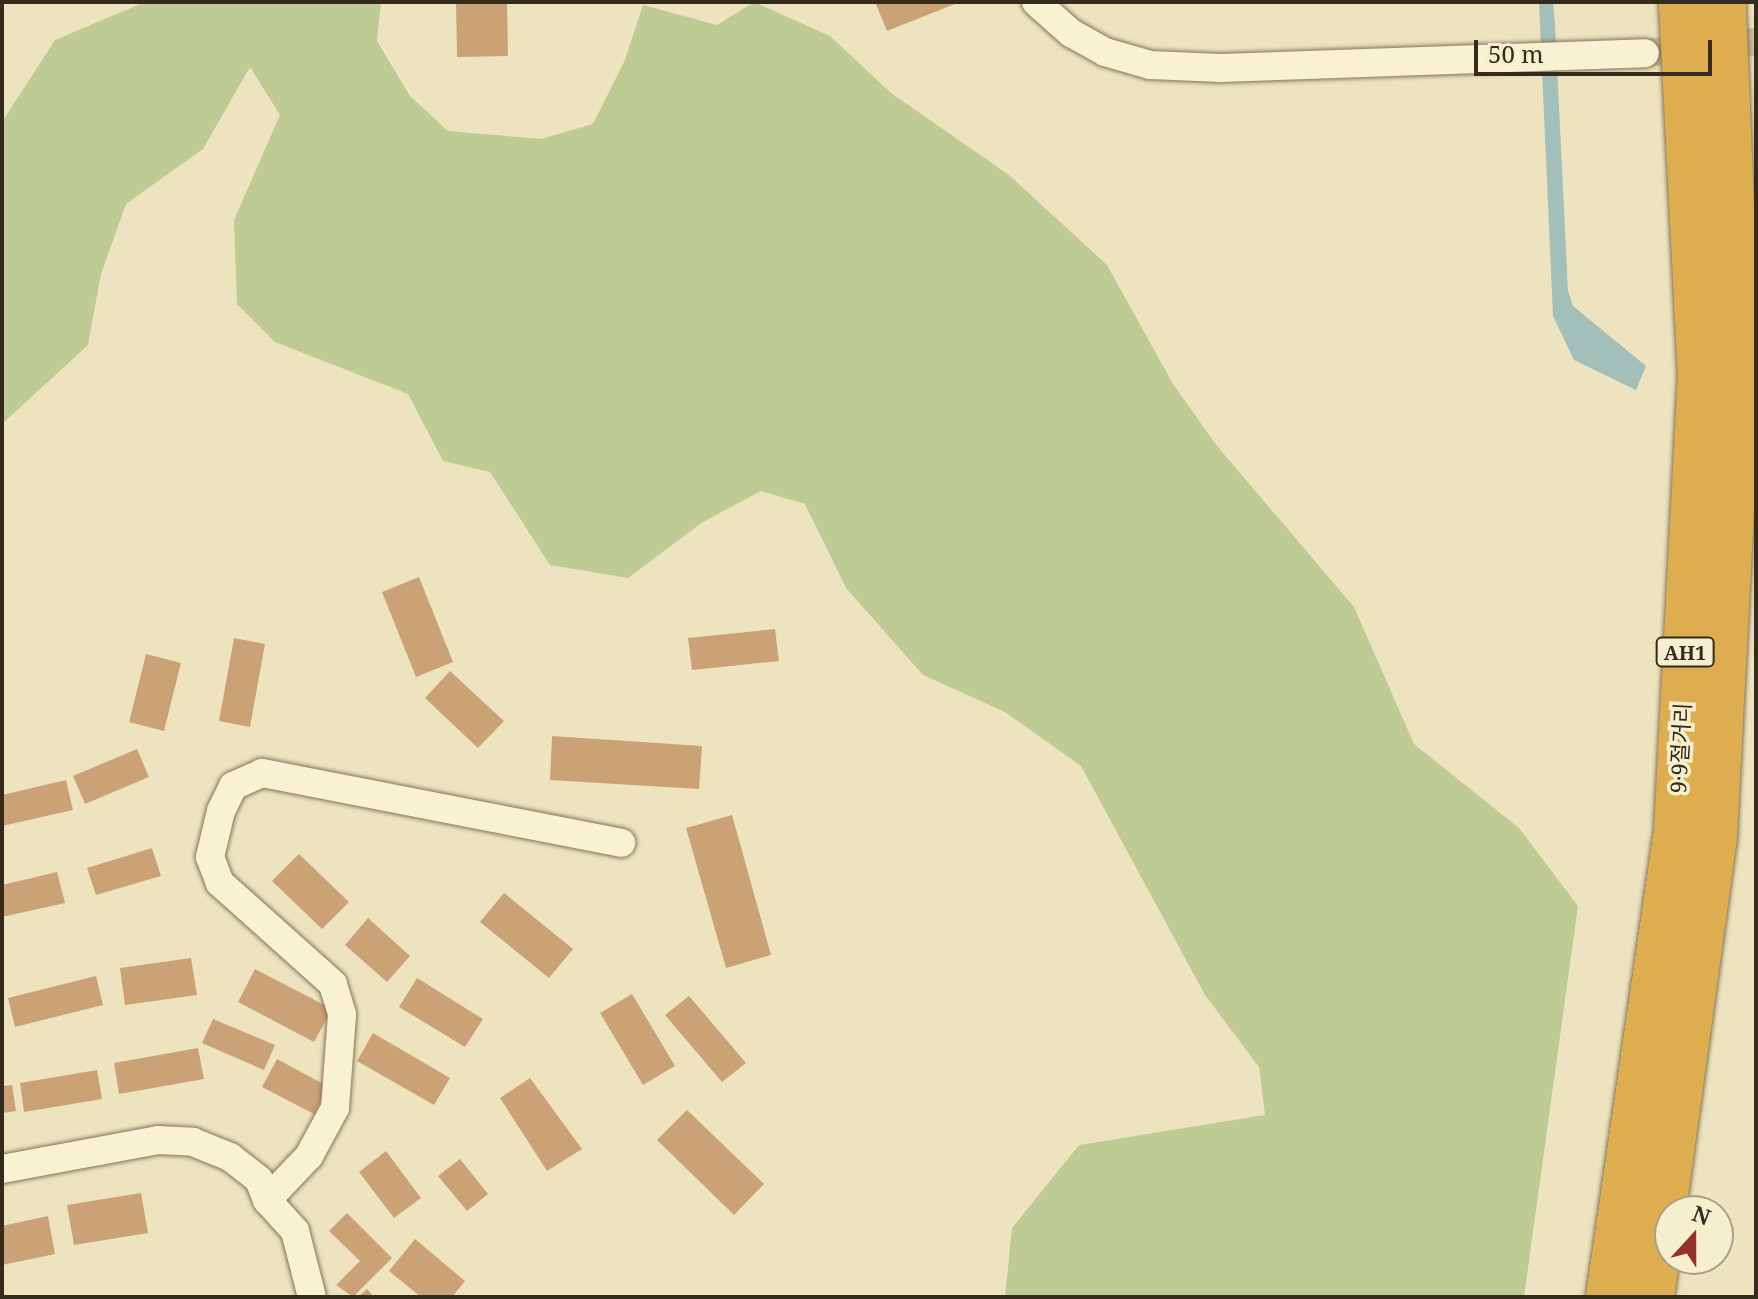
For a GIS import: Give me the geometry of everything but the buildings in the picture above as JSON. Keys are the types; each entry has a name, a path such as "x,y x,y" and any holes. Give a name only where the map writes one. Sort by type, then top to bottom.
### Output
{"highway":[{"name":"9·9절거리","path":"1608,1297 1676,830 1700,379 1681,2"},
{"name":"9·9절거리","path":"1652,1297 1715,835 1739,381 1724,2"}],"street":[{"path":"1036,2 1071,33 1105,52 1150,65 1645,53"},
{"path":"267,1200 309,1156 335,1108 342,1014 333,984 220,883 210,857 221,811 233,786 262,773 621,843"},
{"path":"2,1169 158,1140 193,1142 230,1157 259,1180 267,1200 295,1231 312,1297"}],"green space":[{"path":"145,2 381,2 377,41 410,96 448,131 541,139 593,124 625,60 643,5 717,25 754,2 830,36 891,93 1009,175 1107,265 1173,384 1217,446 1354,607 1414,744 1519,828 1578,906 1524,1297 1005,1297 1012,1228 1079,1145 1265,1115 1259,1067 1205,995 1081,766 1005,712 923,675 846,588 805,504 761,491 703,522 628,578 550,565 490,472 443,461 408,394 275,342 237,304 234,220 280,115 250,67 203,149 126,204 101,274 88,345 2,424 2,122 55,40"}],"water":[{"path":"1539,2 1553,2 1568,291 1573,306 1646,366 1636,390 1574,360 1553,316"}],"tunnel":[{"path":"1645,53 1756,42"}]}
